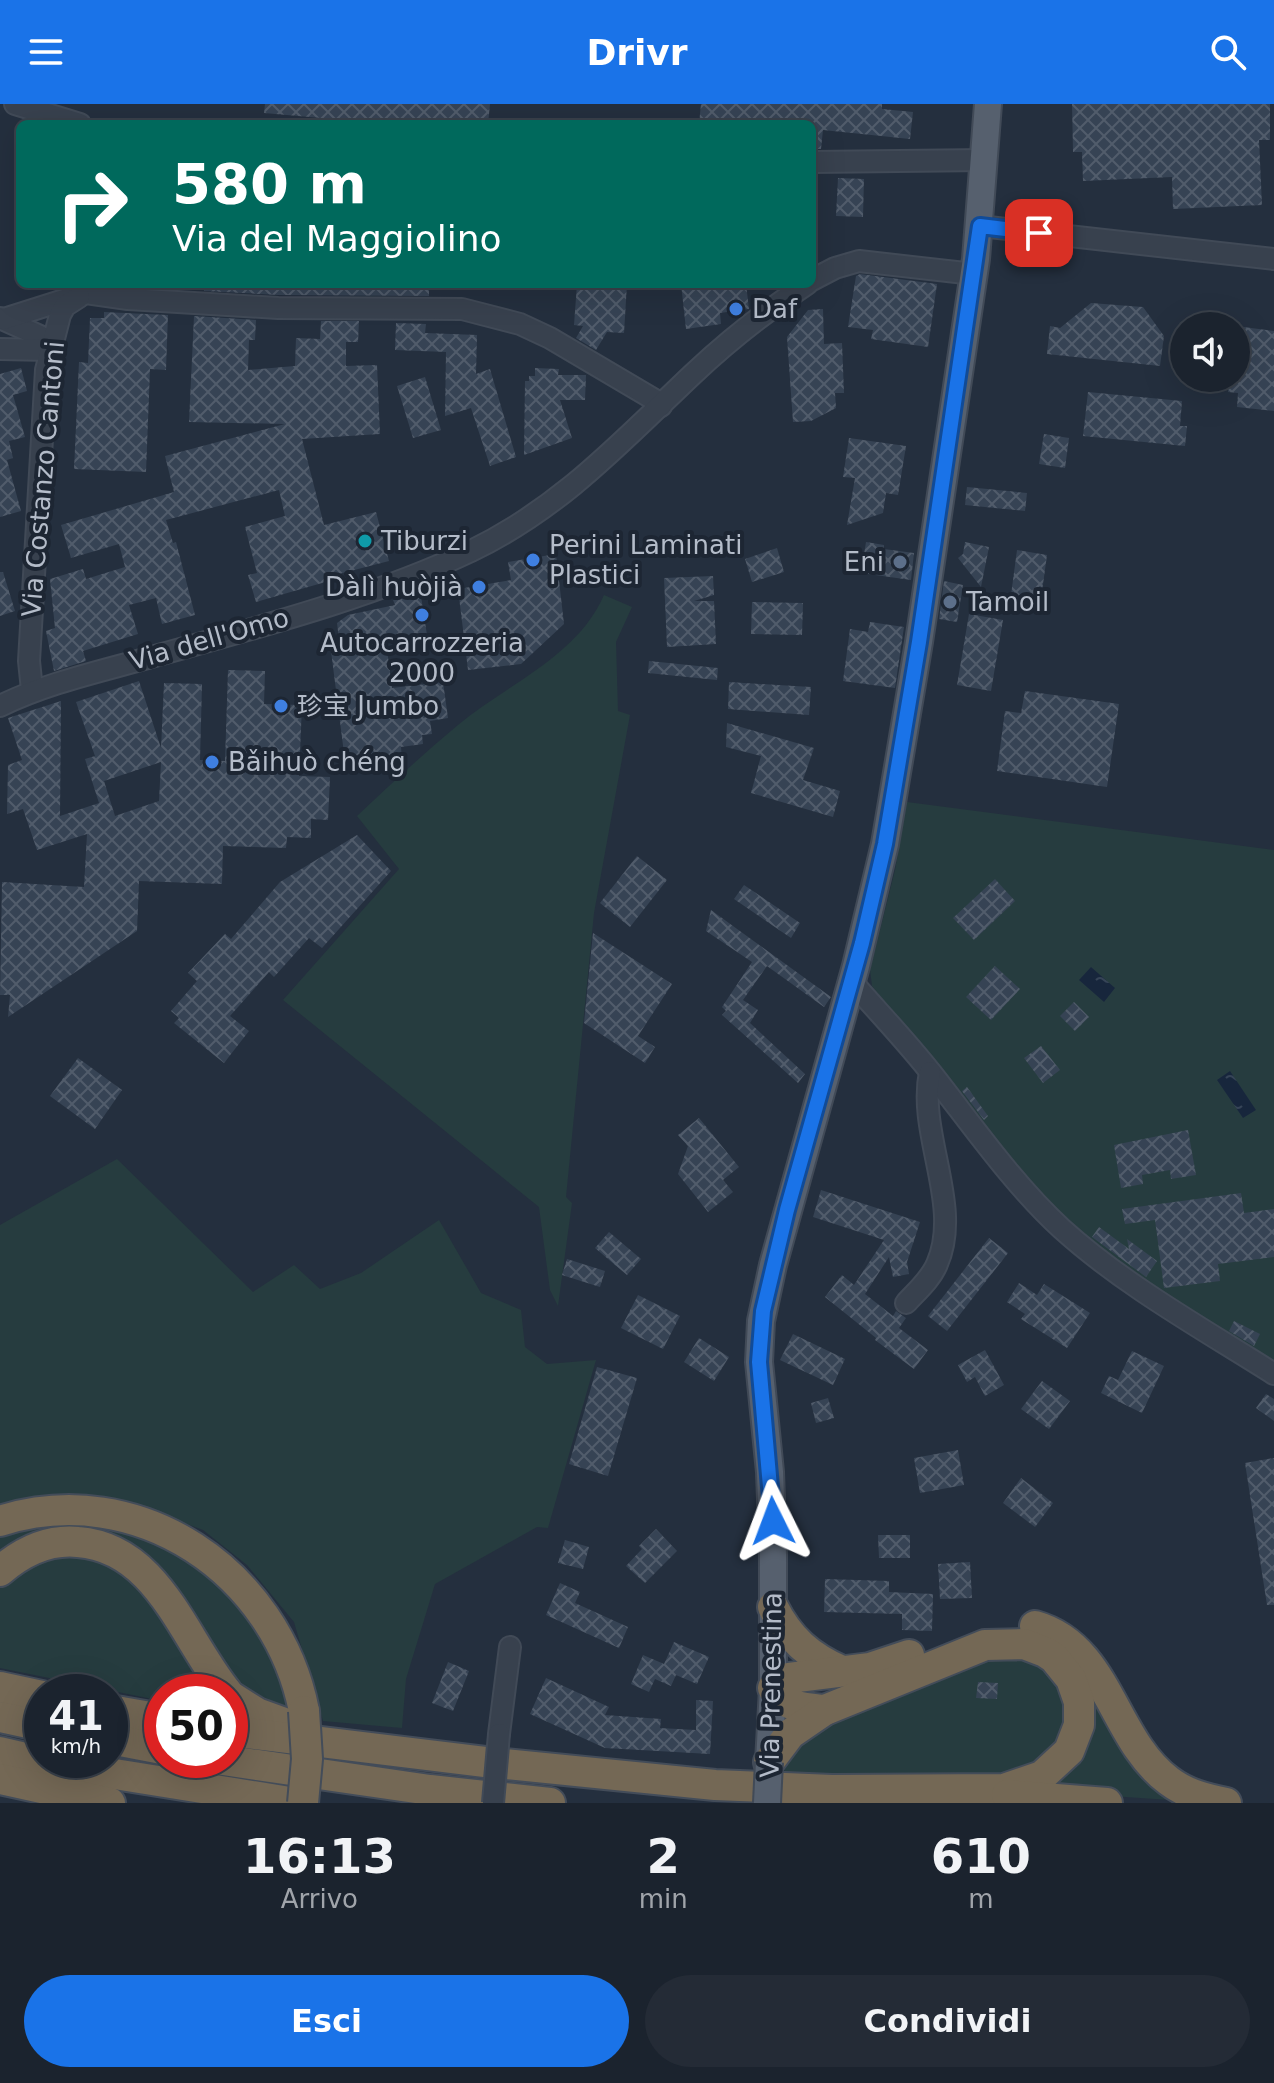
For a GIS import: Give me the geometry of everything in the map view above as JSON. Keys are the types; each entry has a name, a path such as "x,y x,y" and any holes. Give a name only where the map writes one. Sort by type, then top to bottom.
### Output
{"highway":[{"path":"0,1521 51,1511 111,1513 141,1520 182,1540 230,1577 248,1595 271,1627 292,1667 304,1711 307,1759 303,1803"},
{"path":"0,1571 31,1550 56,1542 82,1542 117,1551 139,1566 150,1579 214,1674"},
{"path":"773,1607 802,1649 824,1664 842,1671"},
{"path":"825,1710 793,1706 781,1699 773,1688 789,1678 888,1664 976,1626 1004,1622 1041,1628 1065,1640 1086,1660 1130,1736 1164,1777 1186,1791 1226,1803"},
{"path":"248,1733 715,1785 832,1790 1004,1789 1034,1781 1057,1764 1076,1737 1080,1712 1071,1679 1054,1658 1024,1644 1002,1642 967,1649 825,1710 790,1734 769,1762"},
{"path":"0,1687 24,1692"},
{"path":"248,1709 352,1747"},
{"path":"0,1717 24,1722"},
{"path":"0,1752 52,1764 296,1803"},
{"path":"248,1764 430,1790 550,1803"},
{"path":"0,1779 110,1803"},
{"path":"937,1790 1107,1803"}],"main road":[{"name":"Via Prenestina","path":"767,1803 773,1688 773,1607 770,1472 759,1362 761,1321 773,1265 852,982 878,878 894,795 974,274 986,160 988,104"}],"street":[{"path":"15,104 67,120"},
{"path":"816,162 986,160"},
{"path":"980,226 1274,259"},
{"path":"816,278 859,261 974,274"},
{"path":"2,318 90,288 128,299 278,308 462,309 520,324 550,338 661,406"},
{"name":"Via Costanzo Cantoni","path":"32,690 29,661 46,370 62,311 90,288"},
{"name":"Via dell'Omo","path":"0,706 32,690 319,607 438,565 480,546 526,519 582,479 694,373 757,319 801,288"},
{"path":"2,318 1,349 50,350"},
{"path":"2,318 40,336 50,350"},
{"path":"852,982 1060,1228 1184,1317 1274,1374"},
{"path":"906,1303 933,1271 945,1233 944,1208 928,1117 930,1072"},
{"path":"493,1803 510,1647"}],"green space":[{"path":"604,595 632,607 616,642 618,711 630,715 594,913 566,1197 572,1203 558,1306 550,1290 539,1207 283,1000 399,869 357,816 458,725 559,653 592,617"},
{"path":"907,802 1274,850 1274,1365 1080,1238 1060,1220 872,986 870,970 895,870"},
{"path":"117,1159 253,1292 294,1265 320,1289 361,1273 439,1220 481,1293 521,1310 525,1347 547,1364 596,1360 548,1528 537,1527 435,1584 406,1679 402,1728 323,1721 294,1622 247,1565 203,1530 131,1503 44,1499 0,1507 0,1225"},
{"path":"112,1522 191,1556 262,1627 294,1719 255,1704 248,1695 248,1674 231,1674 131,1549 0,1558 0,1529"},
{"path":"54,1552 104,1555 140,1584 202,1674 144,1674 144,1697 128,1694 128,1674 29,1674 0,1668 0,1584"},
{"path":"1013,1652 1053,1672 1069,1706 1054,1757 987,1781 784,1772 795,1750 813,1734 983,1654"},
{"path":"1084,1689 1185,1801 1036,1791"}],"water":[{"path":"1091,967 1115,988 1104,1002 1079,980"},
{"path":"1230,1071 1256,1110 1243,1118 1217,1080"}],"building":[{"path":"265,104 490,104 488,120 344,120 264,113"},
{"path":"701,104 882,104 882,109 913,112 910,139 823,130 821,149 816,149 816,120 699,120"},
{"path":"1072,104 1270,104 1270,140 1259,140 1262,205 1173,209 1172,177 1083,181 1082,152 1073,152"},
{"path":"838,178 864,179 863,217 836,216"},
{"path":"856,276 937,284 928,347 871,339 873,330 848,327"},
{"path":"204,288 429,288 429,296 278,295 204,291"},
{"path":"577,288 627,288 624,333 607,332 596,350 576,338 583,326 574,325"},
{"path":"681,288 746,288 749,309 720,313 721,324 686,329"},
{"path":"1091,303 1143,307 1164,336 1160,366 1047,354 1050,326 1060,328"},
{"path":"823,309 824,344 842,343 844,393 835,393 836,408 811,421 793,422 787,337 808,310"},
{"path":"104,312 168,315 166,370 150,369 146,472 74,469 79,362 88,363 90,318 104,318"},
{"path":"194,316 256,320 255,340 249,340 248,370 295,366 296,338 320,339 321,321 359,321 358,342 346,342 346,366 377,365 380,434 302,439 324,525 376,512 389,561 335,575 336,579 256,602 248,575 257,573 245,527 285,516 279,490 166,520 173,543 176,542 195,615 162,624 156,598 129,605 138,634 83,651 86,661 54,671 46,631 55,628 50,579 83,569 86,579 125,567 119,544 71,558 61,525 174,492 165,456 285,424 189,422"},
{"path":"396,323 426,324 425,333 477,335 476,374 490,369 516,457 490,466 471,408 445,416 446,352 395,350"},
{"path":"1250,328 1274,331 1274,411 1237,407 1238,393 1228,392 1250,392"},
{"path":"21,368 27,391 13,395 25,437 9,441 13,458 7,460 21,511 0,517 0,374"},
{"path":"535,368 559,369 558,375 586,375 585,400 560,400 572,438 524,455 525,381 529,381 529,376 535,376"},
{"path":"425,377 441,430 413,438 397,386"},
{"path":"1088,392 1182,401 1180,426 1187,426 1185,446 1083,436"},
{"path":"1044,434 1069,438 1065,468 1039,464"},
{"path":"849,438 906,446 898,495 886,493 883,513 847,525 855,478 843,477"},
{"path":"967,487 1027,493 1025,511 965,505"},
{"path":"866,542 884,545 884,549 914,553 911,580 861,573"},
{"path":"965,542 989,547 981,587 958,558 963,554"},
{"path":"777,548 784,572 752,582 745,559"},
{"path":"1017,550 1047,555 1041,599 1011,595"},
{"path":"556,554 564,624 521,664 468,670 458,589 511,580 508,562"},
{"path":"0,572 3,572 15,611 0,616"},
{"path":"713,576 714,595 694,601 714,601 716,644 667,647 664,578"},
{"name":"Tamoil","path":"944,581 963,585 957,622 939,619"},
{"path":"421,596 427,635 386,642 392,688 443,682 448,718 430,721 432,734 422,735 423,744 401,747 402,760 346,769 331,651 340,648 337,623 348,615 395,605 393,600"},
{"path":"752,602 803,603 802,635 751,634"},
{"path":"969,614 1003,620 991,691 957,685"},
{"path":"870,622 904,627 895,688 843,681 850,629 868,632"},
{"path":"649,661 718,668 717,680 648,673"},
{"path":"228,670 265,671 264,704 302,705 299,776 330,777 328,820 311,819 311,838 287,837 286,848 223,846 222,884 139,881 137,931 8,1017 10,995 0,995 2,882 84,887 87,834 37,850 23,809 7,814 8,765 22,760 8,718 61,701 60,816 99,803 85,759 95,756 76,702 139,681 161,748 164,683 202,684 200,760 225,761","holes":["161,762 159,801 115,816 104,781"]},
{"path":"729,682 811,687 809,715 728,709"},
{"path":"1025,691 1119,704 1107,787 997,771 1005,711 1021,713"},
{"path":"727,723 814,748 803,780 840,791 833,817 751,793 761,756 726,747"},
{"path":"357,835 391,871 322,948 309,938 274,977 269,972 230,1016 249,1031 224,1063 174,1023 179,1018 171,1011 197,981 188,973 225,934 231,939 280,882"},
{"path":"637,856 667,880 630,927 600,903"},
{"path":"995,879 1015,901 974,940 953,918"},
{"path":"744,885 800,923 791,938 734,899"},
{"path":"711,910 831,997 824,1007 767,966 743,1000 758,1010 750,1023 805,1074 798,1083 722,1015 726,1011 722,1007 752,962 706,931"},
{"path":"593,933 672,984 638,1036 655,1047 645,1063 584,1023"},
{"path":"995,966 1020,989 991,1020 966,997"},
{"path":"1074,1002 1089,1017 1075,1031 1060,1016"},
{"path":"1041,1046 1060,1070 1043,1083 1024,1058"},
{"path":"78,1058 122,1090 95,1129 50,1096"},
{"path":"967,1087 988,1116 984,1120 962,1091"},
{"path":"699,1118 739,1167 723,1180 733,1192 708,1212 678,1174 688,1146 678,1135"},
{"path":"1188,1130 1196,1175 1171,1179 1170,1170 1142,1175 1143,1184 1121,1188 1114,1145"},
{"path":"821,1190 920,1222 907,1262 909,1274 893,1277 889,1257 865,1294 893,1316 896,1311 906,1318 899,1328 928,1350 914,1369 825,1297 842,1275 854,1285 884,1240 813,1217"},
{"path":"1241,1193 1244,1213 1274,1209 1274,1257 1218,1264 1220,1281 1164,1288 1155,1220 1125,1224 1122,1209"},
{"path":"1099,1227 1129,1249 1127,1239 1157,1261 1146,1277 1092,1237"},
{"path":"609,1232 641,1259 627,1275 595,1248"},
{"path":"989,1238 1008,1253 947,1331 928,1316"},
{"path":"567,1259 605,1271 600,1287 562,1275"},
{"path":"1019,1283 1037,1295 1044,1284 1090,1313 1067,1348 1021,1319 1025,1314 1007,1302"},
{"path":"638,1295 680,1316 663,1349 621,1328"},
{"path":"1234,1321 1260,1334 1254,1346 1229,1331"},
{"path":"793,1334 845,1359 833,1385 780,1360"},
{"path":"699,1338 729,1357 714,1381 684,1362"},
{"path":"985,1350 1004,1385 985,1396 975,1377 967,1382 958,1365"},
{"path":"1132,1351 1164,1366 1142,1413 1101,1393 1109,1376 1118,1380"},
{"path":"597,1367 637,1378 608,1476 569,1464"},
{"path":"1042,1381 1070,1401 1049,1429 1021,1409"},
{"path":"1266,1394 1274,1399 1274,1421 1256,1408"},
{"path":"828,1398 834,1418 816,1423 811,1403"},
{"path":"958,1450 964,1485 920,1493 914,1458"},
{"path":"1274,1458 1274,1605 1267,1605 1245,1463"},
{"path":"1021,1478 1053,1503 1035,1527 1003,1503"},
{"path":"656,1529 677,1551 645,1583 626,1566 642,1549 639,1546"},
{"path":"878,1535 910,1535 910,1558 879,1558"},
{"path":"565,1540 589,1547 583,1569 558,1563"},
{"path":"970,1562 972,1598 940,1599 938,1564"},
{"path":"825,1579 889,1581 889,1592 933,1594 932,1631 902,1630 902,1614 824,1612"},
{"path":"560,1583 580,1592 575,1603 628,1627 619,1648 546,1615"},
{"path":"674,1642 709,1657 697,1684 676,1675 671,1686 655,1679 649,1692 631,1684 643,1655 664,1664"},
{"path":"448,1662 469,1671 453,1711 432,1703"},
{"path":"546,1678 609,1707 605,1715 661,1719 660,1728 696,1730 696,1700 713,1701 710,1754 605,1748 530,1714"},
{"path":"978,1682 998,1683 997,1699 976,1698"}],"place":[{"name":"Daf","path":"736,309"},
{"name":"Tiburzi","path":"365,541"},
{"name":"Perini Laminati Plastici","path":"533,560"},
{"name":"Eni","path":"900,562"},
{"name":"Dàlì huòjià","path":"479,587"},
{"name":"Tamoil","path":"950,602"},
{"name":"Autocarrozzeria 2000","path":"422,615"},
{"name":"珍宝 Jumbo","path":"281,706"},
{"name":"Bǎihuò chéng","path":"212,762"}],"route":[{"path":"773,1521 760,1385 759,1335 787,1210 862,943 885,844 919,642 980,226 1039,233"}]}
